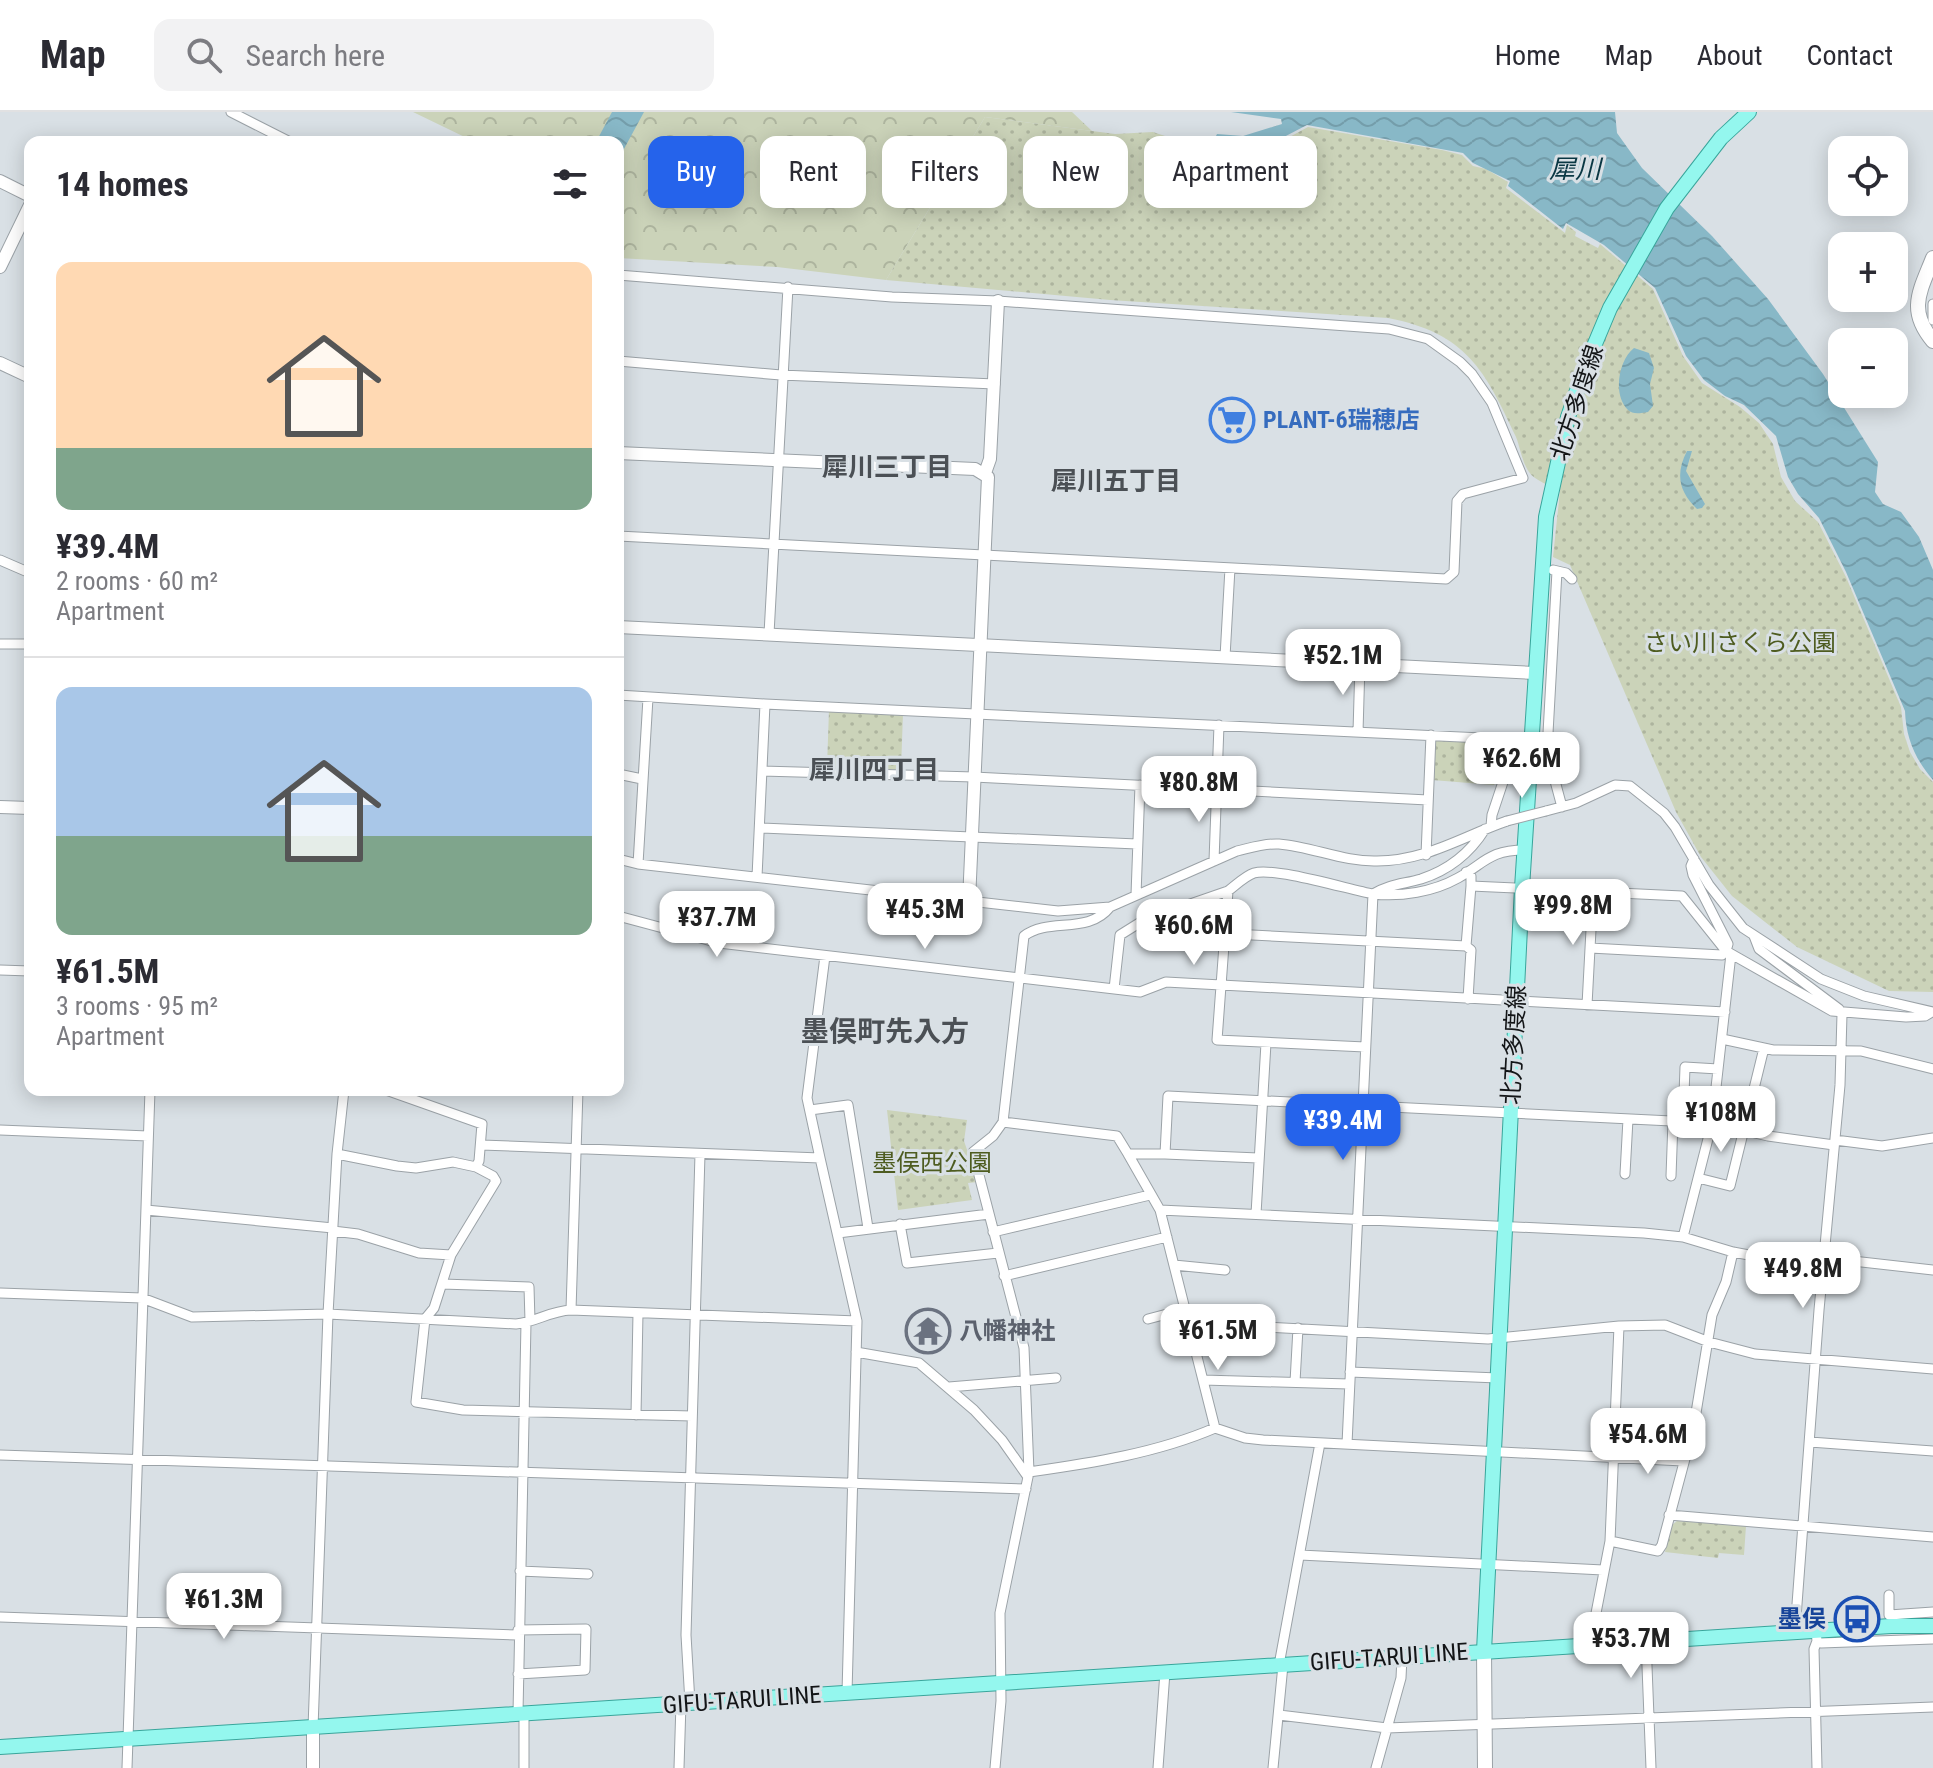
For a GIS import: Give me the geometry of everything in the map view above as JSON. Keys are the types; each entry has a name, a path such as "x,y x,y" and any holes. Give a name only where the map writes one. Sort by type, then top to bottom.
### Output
{"main road":[{"name":"北方多度線","path":"1484,1651 1534,673 1549,570 1548,505 1568,417 1610,308 1667,208 1721,138 1749,112"},
{"path":"1933,258 1921,286 1917,310 1924,331 1933,341"},
{"name":"GIFU-TARUI LINE","path":"0,1747 1795,1631 1816,1636 1933,1626"},
{"path":"1484,1651 1485,1768"}],"street":[{"path":"231,112 278,136"},
{"path":"0,181 24,193"},
{"path":"0,267 24,217"},
{"path":"624,275 892,297 998,301 1389,329 1428,339 1460,362 1483,387 1523,478 1463,494 1457,501 1454,572 1451,577 624,536"},
{"path":"769,634 788,287"},
{"path":"985,473 990,459 998,301"},
{"path":"1933,304 1933,320"},
{"path":"624,362 781,375 995,384"},
{"path":"0,363 24,374"},
{"path":"624,453 975,469 985,473 990,484 969,901"},
{"path":"0,560 24,570"},
{"path":"1225,657 1230,568"},
{"path":"1562,807 1547,751 1549,570 1566,573 1572,579"},
{"path":"624,627 1534,673"},
{"path":"0,644 24,644"},
{"path":"1358,732 1360,663"},
{"path":"624,696 1431,735 1503,739 1510,744 1508,767 1488,828 1477,843 1442,871 1420,880 1385,886 1373,894"},
{"path":"638,864 648,698"},
{"path":"757,877 765,704"},
{"path":"1214,861 1219,725"},
{"path":"1426,855 1431,735"},
{"path":"762,771 974,777 1428,800"},
{"path":"624,775 642,779"},
{"path":"1136,895 1140,785"},
{"path":"624,860 1058,911 1110,907 1247,848 1278,844 1374,862 1426,855 1507,821 1562,807 1615,785 1630,786 1664,813 1725,908 1743,928 1821,979 1848,991 1933,1012"},
{"path":"0,807 24,808"},
{"path":"760,828 1137,844"},
{"path":"1114,989 1120,935 1144,920 1228,891 1252,874 1282,873 1392,896 1422,891 1457,879 1487,857 1509,850 1525,850"},
{"path":"1683,1237 1712,1123 1725,1012 1728,952 1724,934 1693,875 1691,866 1694,859"},
{"path":"1466,872 1471,876 1466,946"},
{"path":"1471,886 1682,896 1728,952 1817,1003 1842,1014 1853,1012 1906,1017 1925,1016 1933,1012"},
{"path":"1228,891 1217,1040 1365,1047"},
{"path":"1587,1005 1593,892"},
{"path":"1347,1444 1373,894"},
{"path":"995,1768 1000,1613 1028,1474 1027,1381 1024,1348 973,1152 993,1136 1003,1122 1024,936 1092,922 1110,907"},
{"path":"1169,912 1170,928 1174,931 1466,946 1471,950 1468,999"},
{"path":"624,918 719,943 1140,992 1166,982 1725,1012"},
{"path":"1754,936 1759,949 1842,1014 1835,1143 1795,1631"},
{"path":"1590,948 1703,955 1728,952"},
{"path":"825,956 807,1098 857,1321 847,1693"},
{"path":"0,970 24,971"},
{"path":"1722,1039 1764,1048 1861,1051 1933,1069"},
{"path":"1256,1214 1266,1043"},
{"path":"1698,1178 1730,1186 1764,1048"},
{"path":"1671,1176 1685,1067 1718,1069"},
{"path":"127,1768 150,1096"},
{"path":"313,1768 328,1314 343,1096"},
{"path":"404,1096 482,1124 476,1167"},
{"path":"571,1310 578,1096"},
{"path":"1165,1154 1168,1096 1712,1123 1768,1136 1882,1146 1933,1138"},
{"path":"810,1110 848,1105 868,1228"},
{"path":"1625,1174 1628,1119"},
{"path":"1003,1122 1117,1136 1160,1210 1215,1428"},
{"path":"0,1130 148,1136"},
{"path":"481,1145 820,1158"},
{"path":"337,1154 416,1168 453,1162 476,1167 496,1181 451,1255 434,1308 425,1319 416,1402 463,1410 692,1416"},
{"path":"679,1768 686,1703 700,1154"},
{"path":"1128,1154 1258,1158"},
{"path":"993,1232 1150,1195"},
{"path":"146,1210 333,1230 358,1234 419,1253 451,1255"},
{"path":"1160,1210 1683,1237 1733,1252 1933,1270"},
{"path":"838,1233 989,1214"},
{"path":"900,1224 907,1263 998,1253"},
{"path":"1004,1276 1167,1237"},
{"path":"1610,1541 1658,1551 1662,1545 1694,1425 1712,1315 1726,1282 1733,1252"},
{"path":"1174,1265 1225,1270"},
{"path":"442,1284 529,1287 518,1632 524,1768"},
{"path":"0,1293 142,1298 192,1317 328,1314 528,1322 553,1311 571,1310 857,1321"},
{"path":"1148,1319 1186,1309"},
{"path":"636,1415 638,1313"},
{"path":"1190,1323 1500,1338 1619,1326 1671,1326 1709,1342 1755,1354 1933,1369"},
{"path":"1590,1644 1610,1541 1619,1326"},
{"path":"1295,1382 1298,1328"},
{"path":"856,1352 919,1363 949,1387 1002,1440 1028,1474"},
{"path":"1350,1372 1498,1378"},
{"path":"949,1387 1056,1378"},
{"path":"1203,1380 1349,1384"},
{"path":"1028,1474 1186,1441 1215,1428 1245,1438 1683,1461"},
{"path":"1810,1442 1933,1451"},
{"path":"1273,1768 1281,1665 1320,1443"},
{"path":"0,1455 1026,1489"},
{"path":"1669,1515 1933,1537"},
{"path":"1300,1555 1603,1570"},
{"path":"520,1571 588,1574"},
{"path":"1889,1595 1889,1615 1933,1612"},
{"path":"0,1617 518,1632 586,1629 585,1670 518,1674"},
{"path":"1816,1636 1821,1643 1933,1639"},
{"path":"1816,1636 1817,1768"},
{"path":"1646,1641 1651,1768"},
{"path":"1376,1768 1401,1678 1402,1657"},
{"path":"1158,1768 1165,1672"},
{"path":"1279,1715 1387,1728 1933,1707"}],"green space":[{"path":"413,112 1072,112 1092,131 985,117 973,136 882,136 882,208 930,208 886,280 777,267 624,258 624,136 463,136"},
{"name":"さい川さくら公園","path":"985,117 1115,134 1153,132 1165,136 1144,136 1144,208 1317,208 1317,136 1291,136 1308,127 1442,150 1462,155 1473,166 1486,169 1508,182 1506,188 1565,233 1567,225 1576,232 1575,236 1598,248 1600,244 1653,289 1683,356 1702,383 1759,423 1773,444 1781,477 1795,501 1818,522 1846,577 1901,707 1910,752 1920,769 1933,782 1933,992 1889,991 1797,947 1732,896 1701,857 1676,812 1570,565 1553,557 1560,491 1531,475 1494,392 1470,358 1455,345 1415,325 1388,318 1110,300 886,280 930,208 1007,208 1007,136 973,136"},
{"path":"829,710 903,713 901,770 827,767"},
{"path":"1434,739 1504,743 1504,764 1494,785 1432,780"},
{"name":"墨俣西公園","path":"887,1110 967,1120 964,1141 978,1182 968,1183 972,1200 898,1210"},
{"path":"1677,1521 1746,1526 1744,1555 1719,1553 1718,1558 1665,1552 1672,1525"}],"water":[{"path":"612,112 644,112 624,149 624,136 599,136"},
{"name":"犀川","path":"1231,112 1615,112 1617,133 1642,168 1712,236 1768,299 1823,374 1828,382 1828,408 1844,408 1878,462 1875,492 1883,504 1901,512 1919,537 1933,570 1933,780 1913,748 1905,711 1846,572 1819,518 1788,477 1776,436 1744,405 1725,396 1704,380 1686,356 1655,288 1604,245 1566,223 1563,229 1508,186 1510,181 1473,163 1463,153 1307,125 1286,136 1243,136 1282,124 1281,119"},
{"path":"1634,348 1649,353 1654,368 1650,384 1653,406 1648,412 1630,412 1620,396 1621,368"},
{"path":"1687,451 1692,451 1686,471 1705,504 1702,508 1697,509 1691,503 1681,482 1681,467"}],"place":[{"name":"PLANT-6瑞穂店","path":"1232,420"},
{"name":"八幡神社","path":"928,1331"},
{"name":"墨俣","path":"1857,1619"}],"district":[{"name":"犀川三丁目","path":"887,467"},
{"name":"犀川五丁目","path":"1116,481"},
{"name":"犀川四丁目","path":"874,770"},
{"name":"墨俣町先入方","path":"885,1031"}]}
